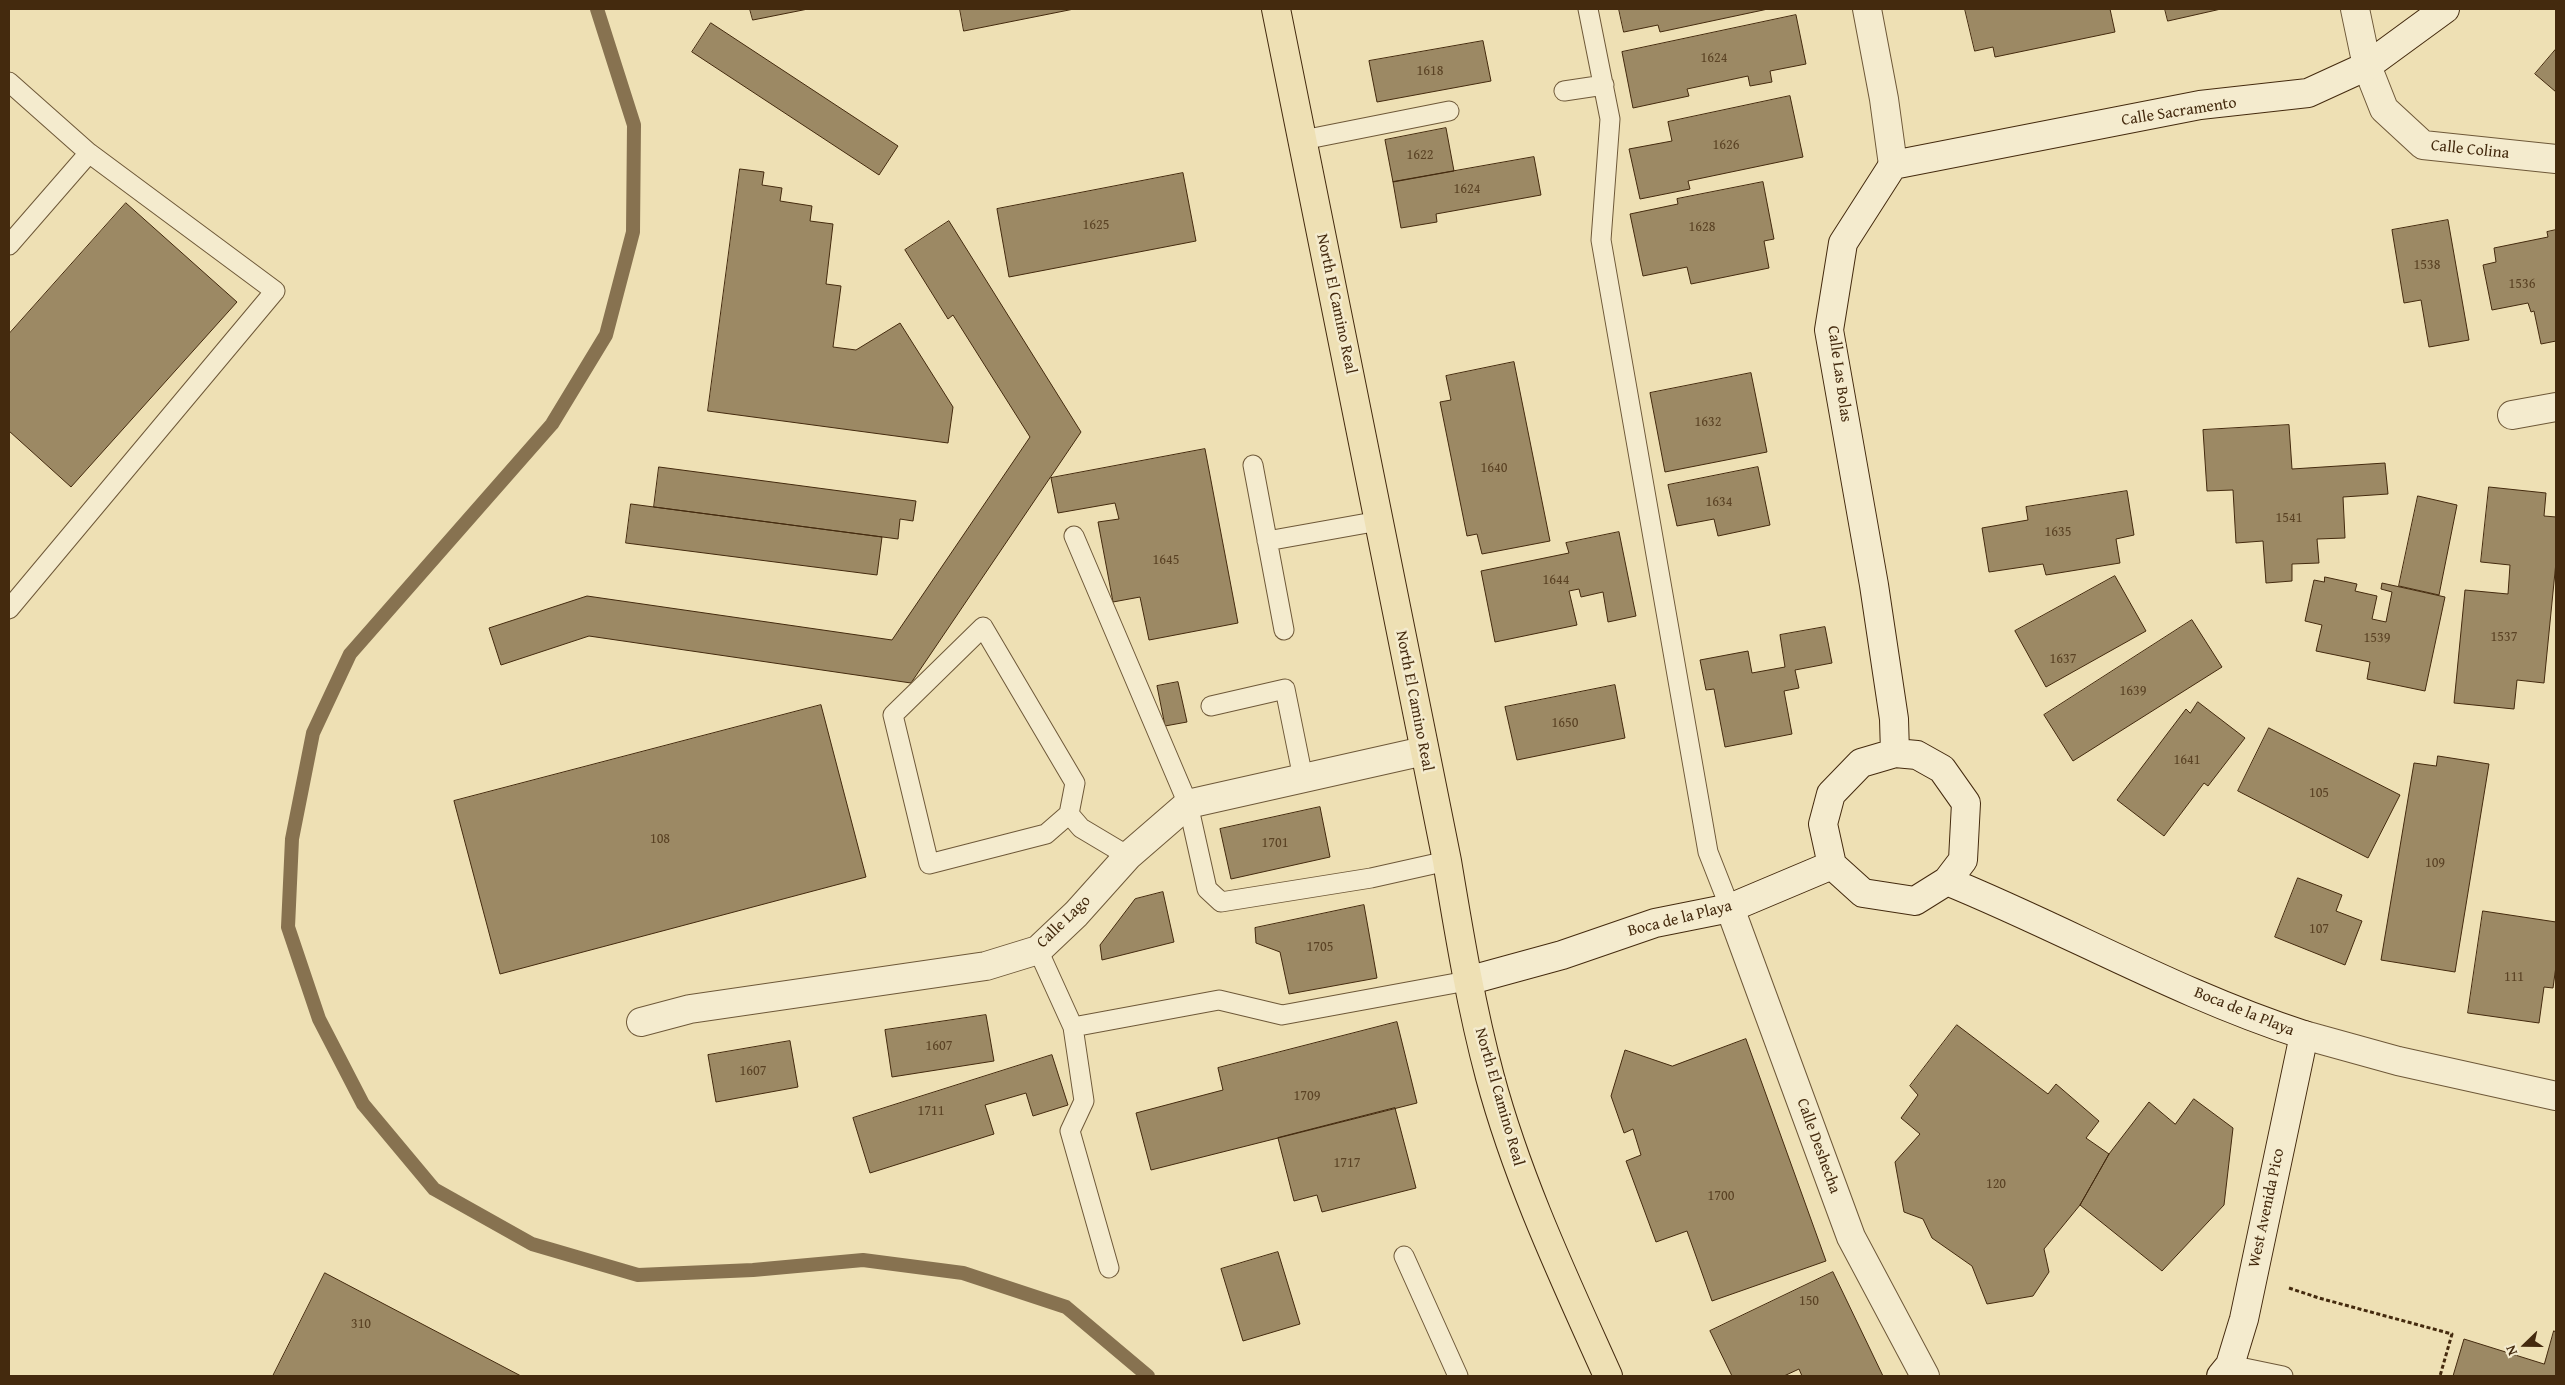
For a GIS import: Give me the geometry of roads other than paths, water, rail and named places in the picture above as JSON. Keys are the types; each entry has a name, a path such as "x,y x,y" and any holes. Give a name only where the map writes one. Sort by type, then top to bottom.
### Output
{"main road":[{"name":"North El Camino Real","path":"1276,9 1447,861 1467,981 1490,1078 1533,1207 1608,1376"}],"street":[{"path":"1867,9 1884,99 1893,165"},
{"name":"Calle Colina","path":"2355,9 2367,66 2384,109 2423,145 2556,159"},
{"name":"Calle Sacramento","path":"1893,165 2200,105 2308,93 2367,66 2445,9"},
{"name":"Calle Las Bolas","path":"1893,165 1844,243 1830,330 1874,585 1894,719 1895,753"},
{"path":"2512,416 2556,407"},
{"name":"Calle Lago","path":"641,1022 690,1009 986,966 1038,950 1076,914 1128,856 1188,804 1424,751"},
{"path":"1895,753 1917,755 1942,769 1966,803 1963,860 1947,881 1915,901 1863,893 1832,865 1823,824 1831,794 1861,763 1895,753"},
{"name":"Boca de la Playa","path":"1467,981 1562,955 1655,923 1730,908 1832,865"},
{"name":"Boca de la Playa","path":"1947,881 1984,896 2146,972 2304,1035 2398,1061 2556,1096"},
{"name":"Calle Deshecha","path":"1730,908 1851,1238 1925,1376"},
{"name":"West Avenida Pico","path":"2225,1370 2244,1319 2304,1035"}],"lane":[{"path":"1588,9 1610,119 1601,240 1708,852 1730,908"},
{"path":"9,82 89,153 275,292 9,609"},
{"path":"1564,91 1604,86"},
{"path":"1303,140 1449,112"},
{"path":"9,245 89,153"},
{"path":"1253,465 1284,630"},
{"path":"1267,541 1379,521"},
{"path":"1074,536 1188,804 1207,889 1221,902 1372,878 1447,861"},
{"path":"983,626 1075,783 1069,814 1046,834 929,864 893,715 983,626"},
{"path":"1211,706 1285,689 1303,778"},
{"path":"1069,814 1082,828 1128,856"},
{"path":"1038,950 1073,1027 1084,1100 1070,1131 1109,1268"},
{"path":"1073,1027 1219,1000 1282,1015 1467,981"},
{"path":"1404,1256 1458,1376"},
{"path":"2225,1370 2283,1376"}],"waterway":[{"path":"597,9 634,125 633,232 606,335 552,424 350,654 313,733 292,839 288,927 319,1019 363,1104 434,1189 532,1244 638,1275 753,1270 863,1260 963,1273 1066,1307 1148,1376"}]}
